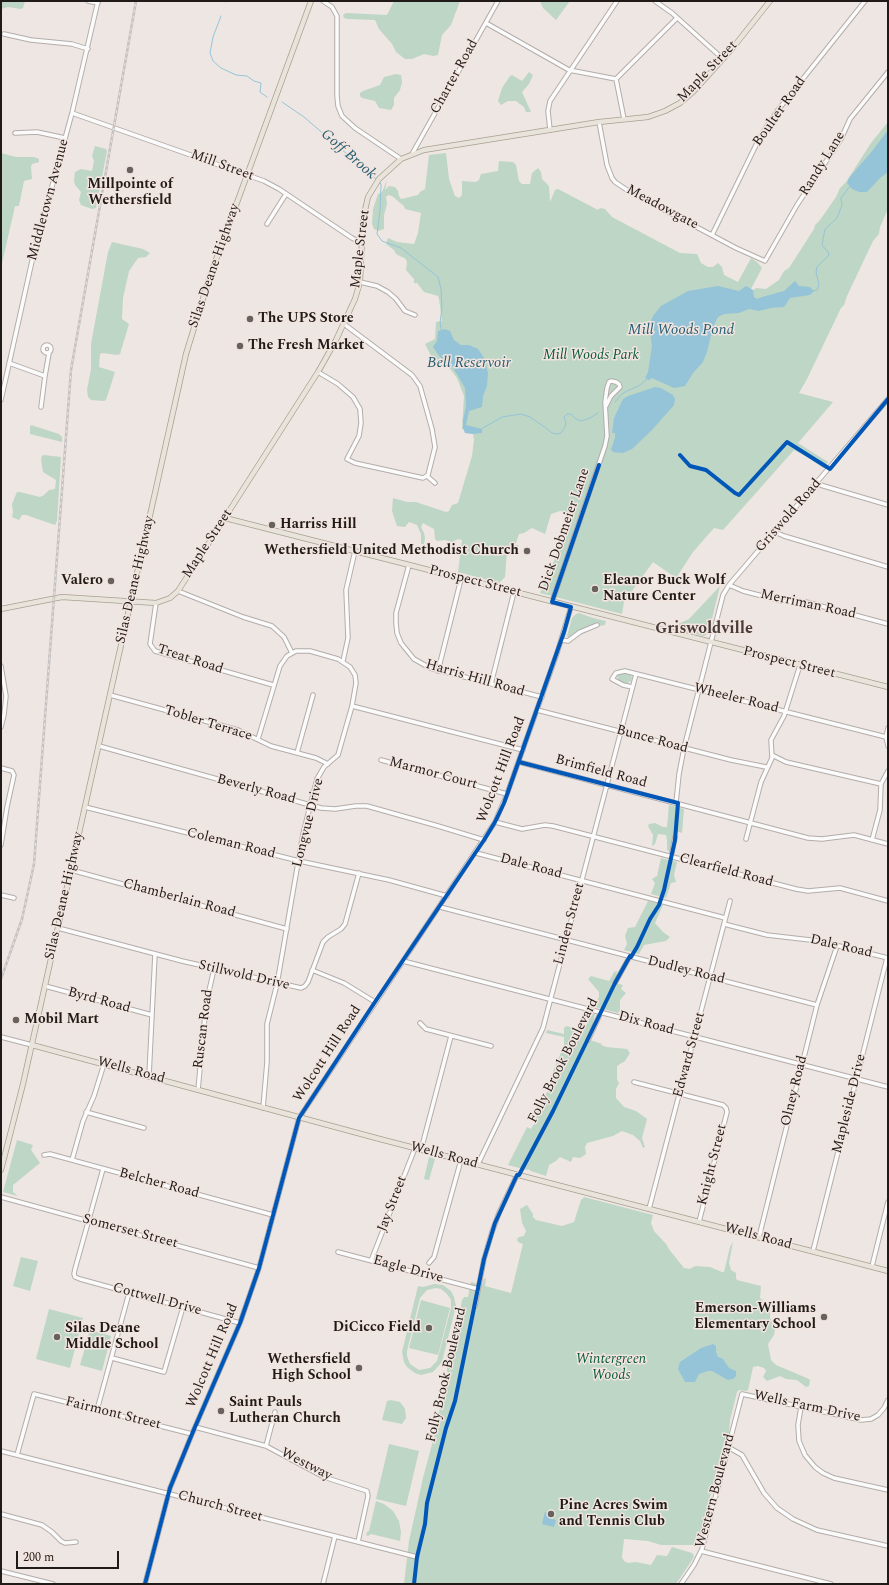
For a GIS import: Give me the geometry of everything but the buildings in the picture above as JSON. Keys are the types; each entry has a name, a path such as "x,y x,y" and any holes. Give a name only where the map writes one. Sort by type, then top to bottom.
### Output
{"main road":[{"name":"Silas Deane Highway","path":"1,1170 20,1099 186,354 204,294 311,1"},
{"name":"Maple Street","path":"1,609 62,597 156,603 170,598 178,591 318,372 344,324 355,299 360,282 365,208 368,197 386,171 401,159 424,150 599,122 648,117 673,108 693,92 723,59 770,1"},
{"name":"Prospect Street","path":"225,518 800,666 888,687"},
{"name":"Wells Road","path":"32,1045 299,1118 888,1271"}],"street":[{"path":"88,1 98,2"},
{"path":"323,1 332,7 337,16 337,96 338,106 342,116 355,128 401,159"},
{"name":"Charter Road","path":"412,154 498,1"},
{"path":"550,130 548,111 550,101 569,70 618,1"},
{"path":"655,1 677,18 723,59"},
{"name":"Boulter Road","path":"712,235 758,141 767,126 778,110 865,1"},
{"name":"Middletown Avenue","path":"1,400 34,252 72,113 98,2"},
{"path":"616,79 677,18"},
{"path":"486,23 569,70 616,79"},
{"path":"4,34 31,40 72,44 88,48"},
{"name":"Randy Lane","path":"765,261 797,205 841,139 850,119 888,72"},
{"path":"616,79 624,119"},
{"name":"Mill Street","path":"72,113 268,183 362,243"},
{"name":"Meadowgate","path":"599,122 607,166 615,182 627,190 712,235 765,261"},
{"path":"15,133 37,132 65,138"},
{"path":"267,224 286,194"},
{"path":"360,282 377,286 388,292 396,299 405,311 415,315"},
{"path":"318,372 338,384 353,397 360,409 361,423 359,436 347,459 355,463 423,478 428,476 431,469 435,447 420,386 412,375 344,324"},
{"path":"42,407 49,353"},
{"path":"9,363 45,376"},
{"name":"Dick Dobmeier Lane","path":"552,602 606,446 607,436 606,406 607,384 611,381 616,382 620,387 611,396 606,406"},
{"name":"Griswold Road","path":"710,643 721,600 730,585 888,399"},
{"path":"428,476 435,483"},
{"path":"817,484 888,505"},
{"path":"775,532 888,567"},
{"path":"258,739 273,685 282,662 292,653 300,651 315,652 342,661 348,638 346,590 356,551"},
{"name":"Harris Hill Road","path":"408,565 396,613 399,638 407,652 426,667 542,697"},
{"path":"438,671 461,579"},
{"name":"Merriman Road","path":"730,585 743,591 782,601 806,602 888,624"},
{"path":"178,591 243,617 272,626 284,637 292,653"},
{"path":"491,684 514,592"},
{"name":"Treat Road","path":"156,603 150,644 155,651 273,685"},
{"name":"Wolcott Hill Road","path":"145,1584 168,1494 240,1323 259,1268 299,1118 375,1002 476,853 495,822 507,794 542,697 561,640 570,607"},
{"path":"561,640 568,641 580,632 597,625"},
{"path":"676,803 679,774 684,748 710,643"},
{"name":"Longvue Drive","path":"263,1108 267,1062 267,1024 277,984 305,827 317,779 322,770 338,755 356,688 356,679 352,670 342,661"},
{"path":"1,666 6,696 1,727"},
{"path":"746,839 766,767 772,755 771,740 785,711 800,666"},
{"name":"Wheeler Road","path":"632,687 612,680 619,671 625,671 886,737"},
{"name":"Linden Street","path":"478,1164 541,1033 636,674"},
{"name":"Tobler Terrace","path":"110,695 238,730 271,746 298,753 328,764"},
{"path":"298,753 313,695"},
{"path":"352,706 523,750"},
{"name":"Bunce Road","path":"537,710 738,762 766,767"},
{"path":"888,728 886,737 888,746"},
{"name":"Beverly Road","path":"99,746 311,805 331,809 367,806 484,840"},
{"path":"772,755 786,762 881,784"},
{"name":"Marmor Court","path":"381,760 507,794"},
{"name":"Brimfield Road","path":"519,762 813,839 827,839 849,835 888,844"},
{"path":"1,768 12,771 14,775 1,845"},
{"path":"872,840 880,805 881,784 888,771"},
{"name":"Coleman Road","path":"85,807 299,861 359,873 447,896"},
{"name":"Clearfield Road","path":"495,822 522,829 549,825 796,889 808,891 840,888 888,901"},
{"path":"672,857 675,837"},
{"name":"Dale Road","path":"476,853 725,918"},
{"name":"Chamberlain Road","path":"71,870 287,929"},
{"name":"Stillwold Drive","path":"58,928 214,969 277,984 303,988 308,982 325,939 341,929 345,924 359,873"},
{"path":"1,895 14,898"},
{"name":"Edward Street","path":"649,1209 730,901"},
{"name":"Dudley Road","path":"440,907 817,1005"},
{"name":"Dale Road","path":"724,924 768,936 813,940 887,958"},
{"name":"Olney Road","path":"759,1237 817,1005 837,946"},
{"path":"149,1076 155,954"},
{"path":"615,983 630,956"},
{"name":"Mapleside Drive","path":"813,1251 887,958"},
{"name":"Dix Road","path":"403,961 888,1086"},
{"name":"Ruscan Road","path":"198,1090 206,1004 214,969"},
{"path":"312,970 344,983 375,1002"},
{"name":"Byrd Road","path":"45,986 152,1015"},
{"name":"Folly Brook Boulevard","path":"588,1040 601,1012"},
{"path":"420,1023 426,1029 491,1046"},
{"path":"421,1150 451,1036"},
{"name":"Wells Road","path":"1,1037 32,1045"},
{"path":"72,1160 86,1112 94,1096 104,1064"},
{"path":"634,1082 680,1094"},
{"name":"Knight Street","path":"680,1094 723,1105 727,1112 699,1222"},
{"path":"86,1112 144,1128"},
{"name":"Jay Street","path":"371,1260 415,1148"},
{"name":"Belcher Road","path":"44,1155 50,1154 274,1214"},
{"path":"429,1263 434,1257 461,1160"},
{"path":"89,1220 102,1169"},
{"name":"Folly Brook Boulevard","path":"475,1306 484,1259 492,1232 517,1174"},
{"name":"Somerset Street","path":"1,1196 259,1268"},
{"path":"872,1266 888,1202"},
{"name":"Cottwell Drive","path":"89,1220 74,1276 129,1293 240,1323"},
{"name":"Eagle Drive","path":"338,1252 478,1289"},
{"path":"98,1410 129,1293"},
{"path":"112,1358 164,1372 183,1307"},
{"name":"Fairmont Street","path":"17,1455 34,1394 192,1434"},
{"name":"Wells Farm Drive","path":"742,1394 863,1420 873,1418 879,1414 885,1407 888,1400"},
{"name":"Western Boulevard","path":"681,1584 696,1563 701,1551 742,1394"},
{"path":"801,1407 798,1425 798,1439 804,1453 813,1466 834,1478 888,1490"},
{"path":"266,1446 275,1412"},
{"name":"Westway","path":"195,1427 266,1446 324,1477 367,1491 368,1496 358,1542"},
{"path":"728,1447 743,1456 756,1482 764,1493 777,1508 793,1519 817,1530 888,1546"},
{"name":"Church Street","path":"1,1451 417,1557"},
{"path":"1,1514 42,1525 65,1543 76,1542"},
{"path":"323,1584 335,1536"},
{"path":"701,1551 831,1584"},
{"path":"1,1571 53,1584"}],"green space":[{"path":"1,1 25,1 23,8 21,9 8,7 1,9"},
{"path":"394,1 460,1 451,25 442,35 438,55 433,56 424,54 412,59 405,59 396,52 392,44 379,29 375,20 347,19 344,18 343,15 346,13 387,15"},
{"path":"540,1 570,1 556,20 543,8"},
{"path":"529,72 533,75 529,84 522,92 531,112 526,112 524,107 516,101 508,101 501,105 498,101 502,88 510,76 512,75 522,81"},
{"path":"396,74 401,75 402,82 400,90 394,98 394,105 391,110 379,108 375,101 362,98 360,96 360,93 363,91 380,85 384,77"},
{"name":"Mill Woods Park","path":"888,122 888,209 880,227 879,234 873,241 844,305 841,308 799,393 833,402 798,443 828,462 823,468 794,450 723,530 714,528 693,552 676,578 653,562 624,602 622,614 540,593 570,524 567,518 567,513 565,512 560,511 551,514 545,534 532,528 519,534 516,543 513,545 519,545 517,548 513,552 507,552 505,577 499,583 458,572 462,540 458,539 452,542 445,540 437,541 435,539 434,529 423,523 421,527 425,538 424,544 422,544 421,534 417,525 409,522 405,527 397,526 392,511 393,498 407,502 416,502 446,512 449,511 452,505 458,503 472,456 474,440 473,434 462,429 464,396 457,378 445,362 436,366 425,344 435,339 436,322 442,321 438,296 424,292 417,283 414,283 414,279 406,270 406,259 396,254 394,250 386,244 388,238 397,242 414,244 418,233 421,213 405,209 404,206 392,196 388,195 386,197 387,204 384,215 384,229 378,231 374,229 372,224 373,209 378,194 382,192 387,180 385,190 389,186 395,187 401,199 418,195 425,189 429,155 446,153 449,179 455,196 459,198 462,195 462,181 476,182 479,180 481,174 498,171 499,161 513,162 516,165 519,181 522,184 530,184 532,173 538,168 541,172 542,179 549,186 550,202 555,190 558,189 598,210 600,208 605,209 612,217 680,253 697,254 701,263 708,267 713,267 718,263 722,267 724,275 738,282 751,258 762,268 751,289 766,289 779,280 784,271 789,268 814,229 815,225 836,197 840,188 846,182 871,143"},
{"path":"95,146 106,149 107,151 96,208 92,209 81,205 79,200 81,192 75,185 74,180 75,172 81,169 92,171 94,161 92,156"},
{"path":"1,153 16,157 34,157 39,159 39,162 32,164 32,179 24,181 19,206 15,206 1,268"},
{"path":"112,242 143,249 150,253 146,257 138,258 129,271 123,298 122,319 129,324 120,354 100,354 99,367 115,372 106,400 91,400 88,397 87,390 91,369 91,344 108,252"},
{"path":"31,425 59,434 62,437 62,442 30,434"},
{"path":"44,455 61,457 57,521 55,525 26,515 22,515 19,520 12,517 12,504 17,492 40,497 49,490 55,489 56,480 43,472 41,459"},
{"path":"720,586 709,631 706,635 703,636 660,624 676,625 689,619"},
{"path":"579,613 606,621 605,625 599,626 597,624 569,639 567,636 572,618"},
{"path":"621,673 631,675 631,681 626,684 619,681 617,676"},
{"path":"669,805 684,809 682,833 676,831 675,849 673,852 667,850 666,835 658,834 655,844 652,846 653,835 648,826 649,824 655,823 663,827 667,827"},
{"path":"661,858 677,862 674,875 676,882 671,883 666,898 651,894 655,883 652,879 657,876"},
{"path":"648,901 663,905 655,923 670,937 666,941 644,945 639,954 624,950 627,944 625,936 628,928 635,927"},
{"path":"617,971 615,983 623,985 621,989 626,993 620,1000 620,1011 618,1013 595,1007 599,997 599,992 588,979 591,976 609,981 614,972"},
{"path":"592,1013 595,1014 593,1023 594,1029 590,1040 606,1047 627,1049 630,1053 625,1061 617,1066 617,1079 619,1083 616,1089 616,1098 624,1107 636,1111 647,1119 642,1138 645,1147 643,1148 640,1141 633,1135 622,1131 613,1136 587,1143 585,1147 586,1154 580,1158 573,1157 571,1162 560,1157 549,1165 546,1176 528,1169 508,1165 527,1127 531,1129 535,1122 536,1110 541,1107 541,1099 550,1089 550,1079 564,1045 564,1037 546,1033 547,1030 564,1034 564,1028 566,1026 582,1030 585,1028"},
{"path":"17,1140 33,1145 31,1150 40,1163 13,1185 13,1192 18,1196 3,1192"},
{"path":"429,1157 435,1159 429,1180 424,1179"},
{"name":"Wintergreen Woods","path":"584,1197 653,1215 651,1223 654,1231 667,1245 684,1268 690,1269 695,1266 710,1267 724,1272 730,1247 733,1242 729,1263 731,1270 736,1273 737,1280 761,1286 760,1298 770,1306 770,1318 775,1329 774,1335 768,1344 771,1360 776,1365 809,1379 809,1386 806,1387 797,1380 786,1379 780,1376 767,1381 763,1377 766,1371 764,1368 758,1366 753,1367 748,1390 739,1390 737,1392 730,1420 729,1433 723,1446 698,1544 661,1545 648,1541 624,1539 622,1557 624,1561 628,1563 636,1562 651,1565 657,1555 667,1556 672,1547 692,1553 694,1556 692,1560 676,1584 404,1584 409,1541 449,1374 447,1371 447,1363 455,1337 462,1300 464,1297 468,1297 471,1282 482,1285 484,1279 486,1278 485,1286 511,1293 523,1244 518,1242 517,1239 524,1236 526,1231 522,1223 520,1209 527,1205 536,1220 562,1226 574,1222 581,1200"},
{"path":"21,1257 38,1261 30,1291 13,1286"},
{"path":"434,1284 443,1285 451,1291 456,1306 442,1362 433,1372 421,1375 415,1373 407,1367 404,1362 402,1352 418,1286 423,1287","holes":["436,1288 441,1289 451,1300 451,1308 437,1361 430,1368 419,1370 410,1364 407,1351 420,1298 427,1290"]},
{"name":"DiCicco Field","path":"421,1300 450,1308 438,1355 409,1348"},
{"path":"49,1309 83,1318 70,1368 36,1359"},
{"path":"90,1330 111,1336 102,1371 80,1365"},
{"path":"391,1400 400,1402 405,1409 406,1418 402,1424 382,1420 387,1401"},
{"path":"389,1444 419,1451 406,1506 376,1499"},
{"path":"376,1501 384,1504 393,1511 399,1521 401,1532 400,1541 371,1534 368,1536 366,1535 369,1531"}],"water":[{"path":"888,130 888,172 867,192 859,192 852,189 847,183 849,178"},
{"name":"Mill Woods Pond","path":"795,281 799,286 810,287 814,291 810,295 790,298 784,307 759,311 749,309 739,313 724,314 718,317 713,327 703,362 693,373 685,386 674,388 652,378 649,380 645,378 648,372 652,346 649,326 653,316 661,306 688,291 718,286 739,291 746,286 753,290 754,297 757,299 784,291"},
{"name":"Bell Reservoir","path":"445,329 450,331 454,340 461,345 469,345 478,349 484,358 488,373 487,386 483,396 482,407 469,411 466,425 482,429 482,433 465,433 463,428 463,420 466,406 465,388 452,366 440,357 433,347 437,341 438,331"},
{"path":"655,387 661,388 673,395 675,399 674,405 652,430 632,449 623,453 613,452 611,449 615,438 615,433 612,433 614,418 623,399"},
{"path":"713,1344 716,1346 718,1357 723,1359 729,1368 736,1371 736,1376 733,1379 728,1380 712,1371 708,1371 699,1374 695,1382 685,1382 678,1369 680,1362 701,1348"},
{"path":"545,1512 550,1513 549,1518 556,1520 554,1527 542,1524"}],"waterway":[{"name":"Goff Brook","path":"221,16 213,37 210,53 213,61 221,68 236,75 247,76 254,81 261,83 260,92 267,97"},
{"name":"Goff Brook","path":"282,102 304,117 377,180"},
{"name":"Goff Brook","path":"379,182 381,184 380,211 377,234 382,241 401,248 438,277 441,289 442,308 440,323 442,333"},
{"name":"Goff Brook","path":"813,291 817,290 819,285 816,272 817,267 829,255 822,245 825,229 837,218 842,205 841,198 850,186"},
{"name":"Goff Brook","path":"615,402 623,393 640,385 648,378"},
{"name":"Goff Brook","path":"481,429 502,417 521,414 530,417 552,433 557,434 561,433 565,427 566,423 564,417 567,414 571,414 576,419 581,421 598,413"}],"railway":[{"path":"1,979 22,919 34,864 71,370 136,1"}],"cycle path":[{"path":"680,455 690,466 706,470 739,495 787,442 830,469 888,399"},
{"path":"145,1584 170,1488 240,1323 259,1268 299,1118 484,840 504,803 564,632 571,607 552,602 599,465"},
{"path":"414,1584 417,1557 425,1524 427,1503 446,1428 455,1401 484,1259 495,1223 517,1175 519,1175 553,1111 615,983 630,956 631,957 637,947 650,919 659,905 664,890 675,840 678,803 519,762"}],"place":[{"name":"Millpointe of Wethersfield","path":"130,170"},
{"name":"The UPS Store","path":"250,319"},
{"name":"The Fresh Market","path":"240,346"},
{"name":"Harriss Hill","path":"272,525"},
{"name":"Wethersfield United Methodist Church","path":"527,551"},
{"name":"Valero","path":"111,581"},
{"name":"Eleanor Buck Wolf Nature Center","path":"595,589"},
{"name":"Mobil Mart","path":"16,1020"},
{"name":"Emerson-Williams Elementary School","path":"824,1317"},
{"name":"DiCicco Field","path":"429,1328"},
{"name":"Silas Deane Middle School","path":"57,1337"},
{"name":"Wethersfield High School","path":"359,1368"},
{"name":"Saint Pauls Lutheran Church","path":"221,1411"},
{"name":"Pine Acres Swim and Tennis Club","path":"551,1514"}],"district":[{"name":"Griswoldville","path":"704,630"}]}
